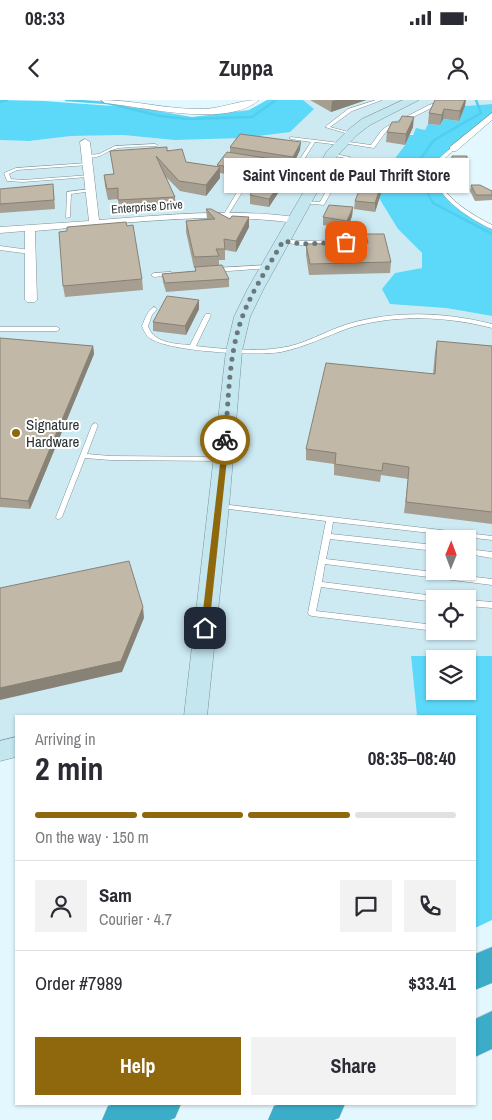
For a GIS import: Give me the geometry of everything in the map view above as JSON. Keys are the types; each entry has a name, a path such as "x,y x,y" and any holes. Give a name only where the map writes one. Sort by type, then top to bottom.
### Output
{"highway":[{"path":"476,972 492,964"},
{"path":"476,1038 492,1030"},
{"path":"122,1120 160,1105"},
{"path":"288,1120 323,1105"}],"main road":[{"path":"194,715 220,506 234,352 245,311 308,197 334,157 379,115 413,100"},
{"path":"0,751 15,747"},
{"path":"162,1105 162,1120"}],"street":[{"path":"105,100 175,112 197,113 232,109 255,100"},
{"path":"453,149 492,116"},
{"path":"85,142 94,223"},
{"name":"Enterprise Drive","path":"0,230 226,214 260,215 295,220"},
{"path":"30,228 31,300"}],"lane":[{"path":"334,157 328,128 326,127 328,124 350,110 380,100"},
{"path":"276,165 334,157 372,147 388,128 431,106 449,100"},
{"path":"291,138 314,141 334,157"},
{"path":"302,159 314,141"},
{"path":"88,176 23,182 8,180 6,173 16,168 87,160 115,147 155,145"},
{"path":"453,149 438,166 440,184 448,198 460,208 492,227"},
{"path":"293,158 334,157"},
{"path":"226,214 244,185 250,182 308,197"},
{"path":"68,217 69,193 90,190"},
{"path":"283,241 301,244 376,241"},
{"path":"0,248 30,252"},
{"path":"212,270 268,267"},
{"path":"154,276 174,274"},
{"path":"154,309 149,315 145,326 149,334 158,340 170,344 234,352 283,350 349,326 404,316 450,317 492,326"},
{"path":"193,346 208,315"},
{"path":"0,329 57,330"},
{"path":"59,517 94,425"},
{"path":"83,456 224,459"},
{"path":"220,506 492,538"},
{"path":"330,519 312,614 426,627"},
{"path":"327,536 426,547"},
{"path":"476,553 492,555"},
{"path":"322,561 492,582"},
{"path":"318,584 426,598"},
{"path":"476,604 492,606"}],"shaded area":[{"path":"0,100 141,108 192,117 249,110 267,100 303,100 314,109 290,132 242,138 174,140 123,135 71,136 29,141 0,140"},
{"path":"303,100 492,100 492,104 465,106 459,121 443,119 440,125 409,135 405,145 390,165 398,229 422,253 423,268 395,273 446,308 492,316 492,656 476,656 476,650 426,650 426,656 411,656 417,715 15,715 15,747 0,751 0,140 29,141 71,136 123,135 174,140 313,109"},
{"path":"492,104 492,116 441,161 438,174 440,184 453,203 492,227 492,316 446,308 390,304 382,289 395,273 422,268 422,253 398,229 379,198 390,165 405,145 409,135 413,135 416,128 425,130 428,124 440,125 443,119 459,121 465,106"},
{"path":"411,656 426,656 426,700 476,700 476,656 492,656 492,920 476,928 476,715 417,715"}],"building":[{"path":"435,100 465,100 460,111 444,109 442,115 429,113"},
{"path":"402,116 414,117 406,134 387,132 392,122 399,122"},
{"path":"240,134 301,142 293,157 230,147"},
{"path":"167,147 167,151 182,149 186,162 220,167 206,185 179,181 156,156 175,197 118,200 118,188 107,189 104,175 114,174 110,151"},
{"path":"227,152 291,162 283,176 217,165"},
{"path":"452,156 467,156 467,169 452,168"},
{"path":"366,173 384,176 375,203 355,201"},
{"path":"261,179 281,182 269,199 250,195"},
{"path":"53,184 54,200 0,204 0,189"},
{"path":"471,185 480,185 492,191 492,195 476,195"},
{"path":"329,205 353,207 347,221 323,217"},
{"path":"206,209 211,209 230,219 232,216 249,217 236,241 224,239 225,249 216,249 219,256 194,257 186,221 215,219"},
{"path":"126,222 127,226 133,225 142,279 63,286 59,232 67,231 67,227"},
{"path":"366,234 384,234 391,262 310,264 306,244 368,243"},
{"path":"222,265 229,279 165,283 162,274 196,271 195,267"},
{"path":"167,296 199,300 185,326 153,322"},
{"name":"Signature Hardware","path":"0,338 93,346 28,501 0,498"},
{"path":"437,341 492,346 492,512 406,502 409,467 383,463 382,471 335,464 336,453 306,449 326,363 435,374"},
{"path":"129,561 143,607 121,661 0,688 0,588"}],"waterway":[{"path":"0,102 7,100"},
{"path":"66,100 107,103 160,116 188,119 252,117 276,100"},
{"path":"476,100 481,113 434,140 419,161 420,179 433,203 492,234"}],"way so far":[{"path":"225,440 234,352 242,317 250,299 283,241 301,244 346,242"}],"place":[{"name":"Saint Vincent de Paul Thrift Store","path":"346,242"},
{"name":"Signature Hardware","path":"16,433"}],"route":[{"path":"205,628 220,506 225,440"}]}
